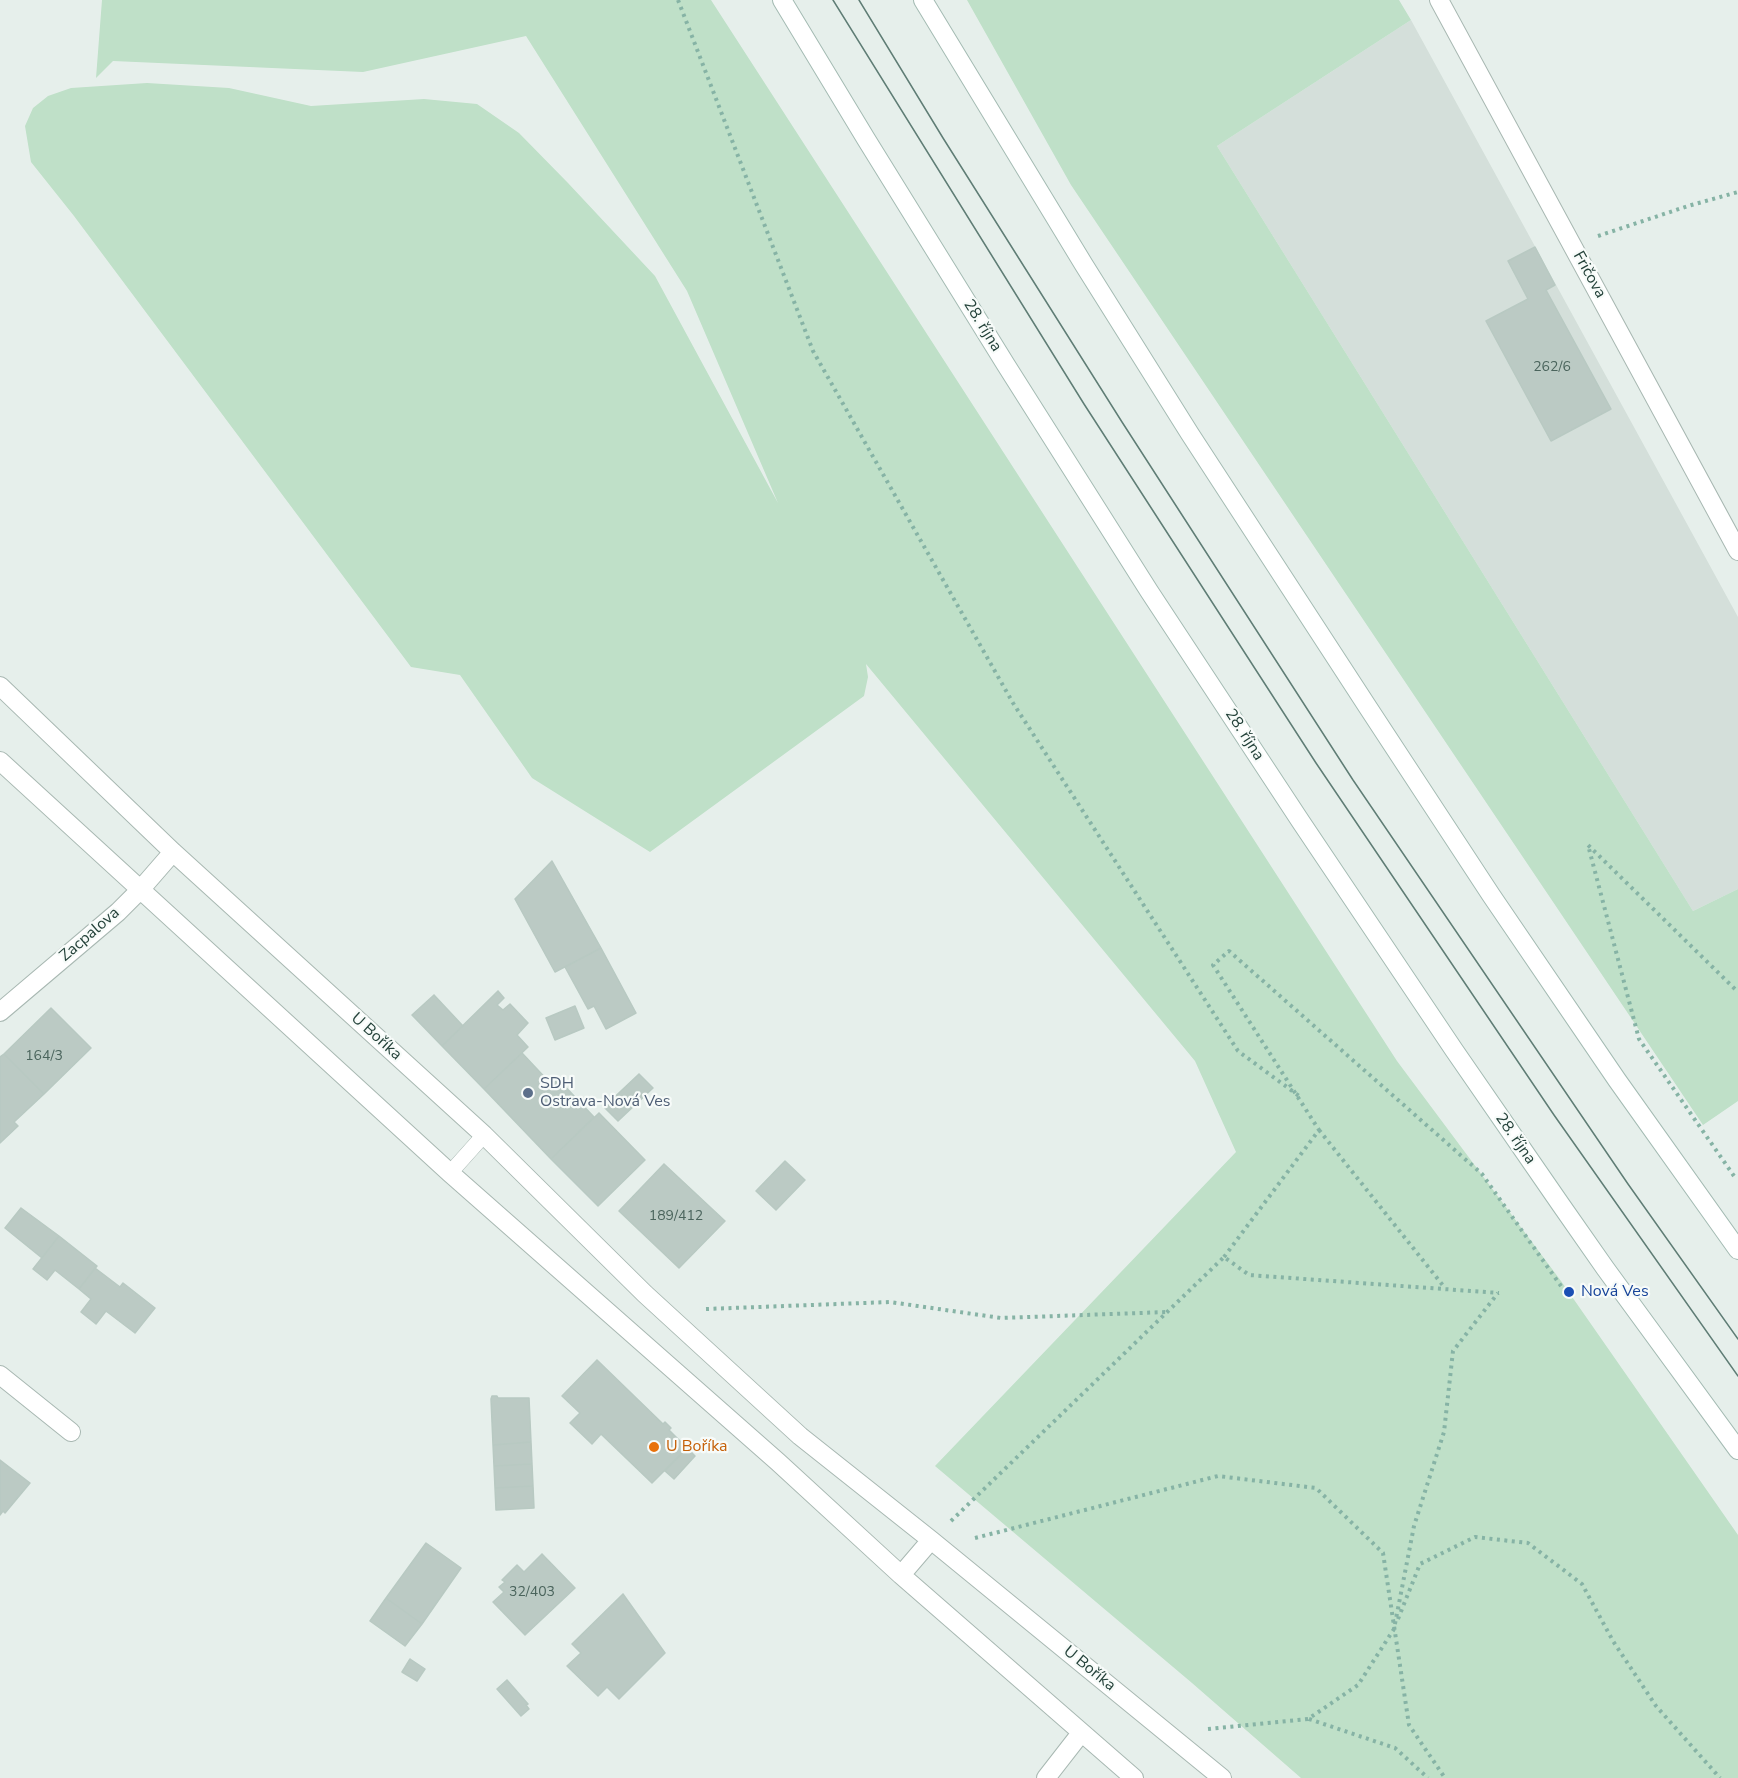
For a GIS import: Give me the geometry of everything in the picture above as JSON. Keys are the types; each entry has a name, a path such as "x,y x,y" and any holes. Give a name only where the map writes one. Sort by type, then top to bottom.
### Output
{"street":[{"name":"28. října","path":"782,0 1006,365 1149,591 1301,822 1605,1269 1738,1450"},
{"path":"923,0 1084,266 1369,709 1491,896 1738,1250"},
{"name":"Fričova","path":"1439,0 1738,551"},
{"name":"U Boříka","path":"0,686 173,852 484,1135 645,1294 800,1436 1222,1778"},
{"path":"0,761 450,1173 778,1462 901,1575 1134,1778"},
{"name":"Zacpalova","path":"0,1012 118,912 173,852"},
{"path":"0,1375 71,1432"},
{"path":"901,1575 931,1540"},
{"path":"1046,1778 1081,1732"}],"lane":[{"path":"450,1173 484,1135"}],"path":[{"path":"678,0 813,351 1014,702 1238,1051 1299,1096"},
{"path":"1572,245 1688,206 1738,192"},
{"path":"1734,1176 1639,1038 1588,845 1738,992"},
{"path":"1445,1288 1319,1130 1213,965 1229,951 1482,1174 1568,1296"},
{"path":"931,1540 1224,1257 1319,1130"},
{"path":"1224,1257 1249,1275 1499,1293 1453,1351 1444,1432 1414,1526 1394,1629"},
{"path":"706,1309 890,1302 1001,1318 1167,1312"},
{"path":"968,1540 1218,1476 1316,1488 1383,1552 1409,1725 1445,1778"},
{"path":"1308,1719 1358,1685 1394,1629 1420,1564 1475,1537 1528,1543 1582,1584 1613,1641 1656,1706 1720,1778"},
{"path":"1167,1732 1308,1719 1395,1748 1428,1778"}],"shaded area":[{"path":"1411,20 1738,617 1738,889 1693,911 1217,146"}],"green space":[{"path":"102,0 711,0 1397,1061 1561,1281 1738,1535 1738,1778 1301,1778 935,1466 1236,1152 1195,1061 866,664 868,677 864,696 650,852 532,778 460,675 411,667 74,216 31,162 25,126 33,108 48,96 71,88 147,83 229,88 311,106 424,99 477,104 519,133 655,276 778,503 687,291 526,36 363,72 113,61 96,78"},
{"path":"967,0 1399,0 1411,20 1217,146 1693,911 1738,889 1738,1101 1703,1125 1071,185"}],"building":[{"path":"1535,247 1555,285 1546,290 1611,409 1551,441 1486,321 1528,299 1508,261"},
{"path":"552,861 601,948 555,972 515,899"},
{"path":"601,948 636,1013 606,1029 594,1006 588,1009 565,967"},
{"path":"498,991 504,998 497,1005 503,1010 510,1004 528,1023 517,1035 528,1047 484,1089 442,1046"},
{"path":"434,995 463,1026 442,1046 412,1015"},
{"path":"575,1006 584,1028 555,1040 546,1018"},
{"path":"51,1008 91,1048 44,1094 4,1054"},
{"path":"522,1053 552,1085 558,1079 594,1117 551,1159 484,1089"},
{"path":"4,1054 44,1094 14,1122 18,1126 0,1143 0,1057"},
{"path":"639,1074 653,1088 618,1121 604,1107"},
{"path":"599,1113 645,1160 598,1206 551,1159"},
{"path":"785,1161 805,1180 776,1210 756,1191"},
{"path":"664,1164 725,1221 679,1268 619,1211"},
{"path":"21,1208 59,1236 42,1258 5,1228"},
{"path":"59,1236 97,1266 79,1289 55,1270 47,1280 33,1269"},
{"path":"95,1268 120,1287 123,1283 155,1308 135,1333 106,1311 96,1324 81,1312 91,1299 79,1289"},
{"path":"597,1360 663,1424 665,1422 671,1428 669,1430 687,1448 652,1483 601,1434 592,1444 570,1423 580,1413 562,1396"},
{"path":"492,1396 529,1398 531,1442 493,1445"},
{"path":"531,1442 532,1464 494,1466 493,1445"},
{"path":"687,1448 695,1456 674,1479 665,1471"},
{"path":"0,1460 30,1483 5,1513 3,1511 0,1515"},
{"path":"532,1464 533,1486 495,1488 494,1466"},
{"path":"533,1486 534,1508 496,1510 495,1488"},
{"path":"426,1543 461,1568 422,1624 386,1598"},
{"path":"542,1554 575,1588 525,1635 493,1602 504,1592 499,1587 505,1582 502,1580 517,1565 524,1572"},
{"path":"623,1594 665,1653 619,1699 607,1687 598,1696 567,1666 581,1653 572,1644"},
{"path":"386,1598 422,1624 405,1646 370,1621"},
{"path":"410,1659 425,1669 417,1681 402,1672"},
{"path":"507,1680 528,1704 526,1705 529,1709 521,1716 497,1689"}],"tram line":[{"path":"833,0 1084,404 1316,763 1554,1115 1738,1376"},
{"path":"859,0 1122,422 1353,780 1628,1184 1738,1339"}],"place":[{"name":"SDH Ostrava-Nová Ves","path":"528,1093"},
{"name":"Nová Ves","path":"1569,1292"},
{"name":"U Boříka","path":"654,1447"}]}
